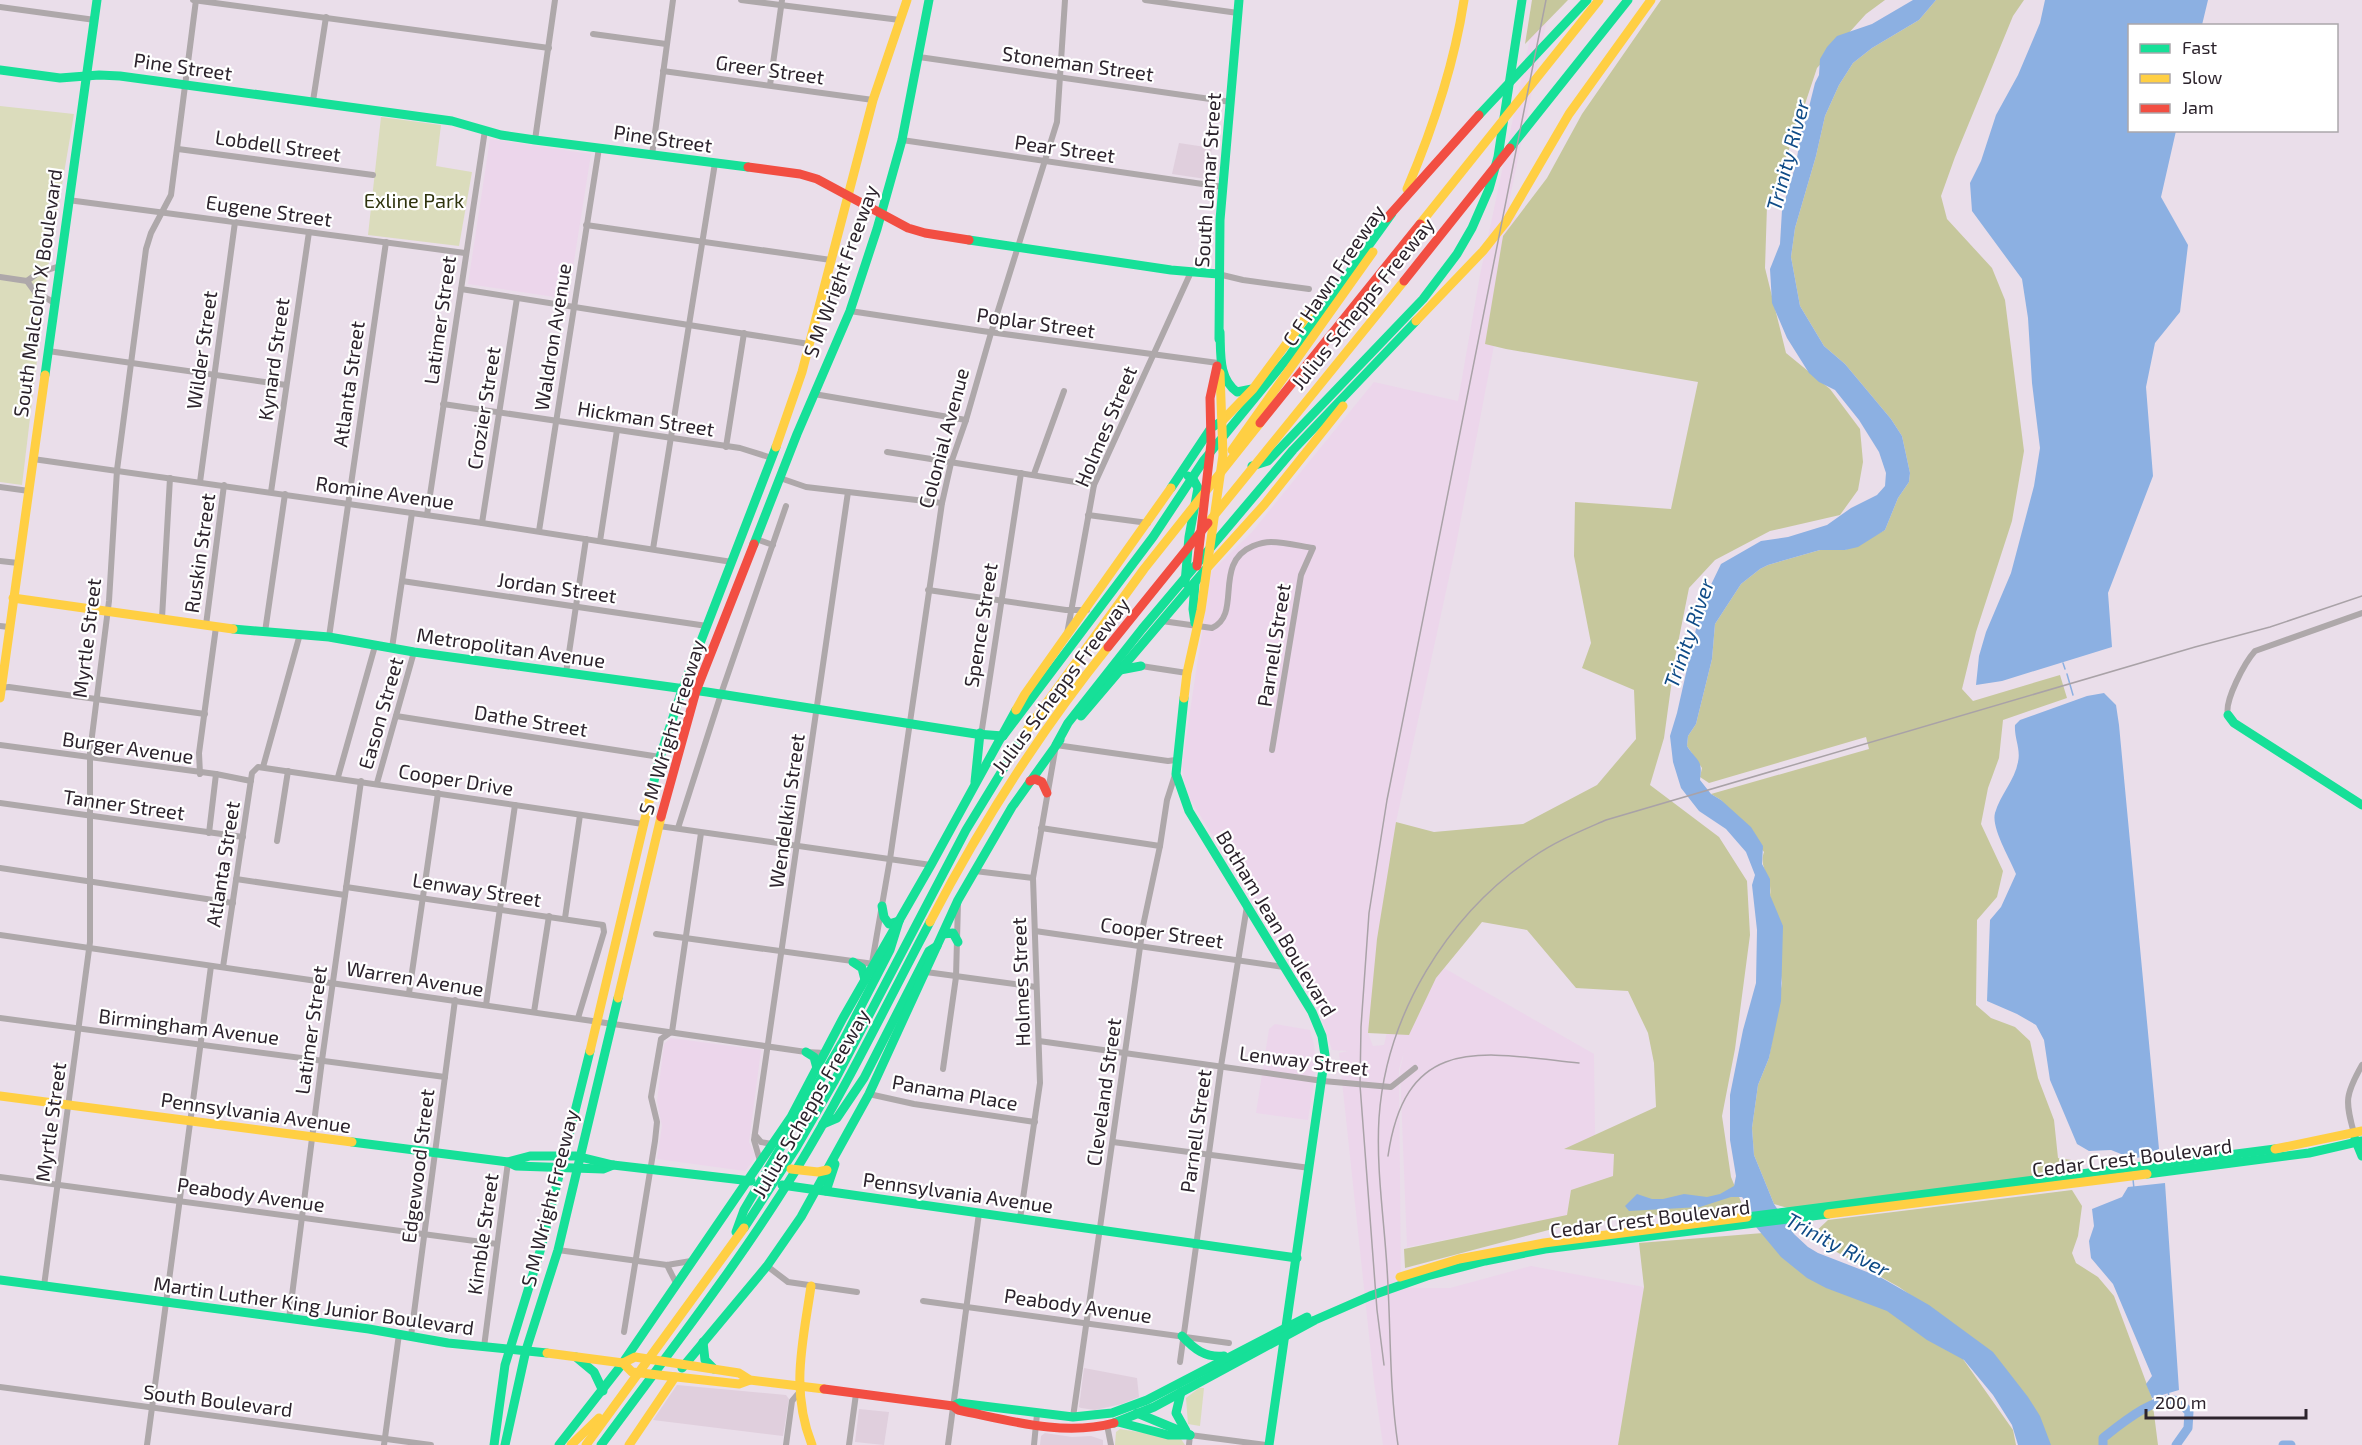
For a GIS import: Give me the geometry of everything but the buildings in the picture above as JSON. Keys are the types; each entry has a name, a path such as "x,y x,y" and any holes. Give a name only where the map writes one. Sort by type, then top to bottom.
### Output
{"main road":[{"name":"South Malcolm X Boulevard","path":"0,692 5,626 14,598 97,0"},
{"name":"S M Wright Freeway","path":"494,1445 499,1401 511,1348 562,1168 660,757 682,690 793,399 873,100 907,0"},
{"name":"S M Wright Freeway","path":"505,1445 526,1350 558,1250 659,826 696,691 814,394 850,311 902,140 929,0"},
{"name":"South Lamar Street","path":"1196,626 1193,609 1211,443 1211,392 1218,363 1220,332 1218,274 1223,187 1239,0"},
{"name":"C F Hawn Freeway","path":"1214,483 1240,436 1287,375 1388,229 1420,160 1449,77 1464,0"},
{"path":"1252,466 1268,461 1416,307 1457,254 1481,208 1496,165 1522,0"},
{"path":"1003,736 1141,553 1204,460 1290,355 1392,213 1471,123 1587,0"},
{"name":"Julius Schepps Freeway","path":"586,1445 732,1245 791,1156 826,1097 947,864 999,772 1071,666 1169,537 1599,0"},
{"name":"Julius Schepps Freeway","path":"601,1445 767,1214 803,1158 952,878 991,810 1063,704 1628,0"},
{"path":"1056,745 1068,723 1142,629 1299,443 1483,251 1506,222 1552,140 1650,0"},
{"name":"Pine Street","path":"0,70 60,78 120,76 313,101 452,121 535,140 815,177 849,194 900,226 924,233 1218,274"},
{"name":"Julius Schepps Freeway","path":"559,1445 623,1363 790,1117 1025,694 1148,523 1211,428 1222,421 1253,389 1320,298 1392,213"},
{"path":"1220,332 1222,372 1226,383 1237,392 1253,389"},
{"name":"Julius Schepps Freeway","path":"629,1445 683,1366 767,1266 801,1216 869,1094 958,900 1012,807 1030,781 1056,745 1184,594 1281,485 1392,344"},
{"name":"South Lamar Street","path":"1208,567 1223,455 1222,384 1218,363"},
{"path":"1200,445 1206,441 1211,443 1223,455"},
{"path":"1180,475 1193,479 1198,488 1185,569 1184,594"},
{"name":"Botham Jean Boulevard","path":"1208,567 1187,673 1176,774 1189,811 1321,1028 1325,1054 1297,1258 1267,1445"},
{"name":"Metropolitan Avenue","path":"14,598 216,627 329,637 414,652 1003,736"},
{"path":"1132,657 1134,662 1141,666"},
{"path":"1120,670 1141,666"},
{"path":"2228,715 2234,723 2362,805"},
{"name":"Spence Street","path":"975,782 980,734"},
{"path":"1030,781 1039,779 1042,781 1047,794"},
{"path":"882,906 884,917 889,924 899,921"},
{"path":"732,1245 744,1210 843,1041 890,950 899,921"},
{"path":"943,934 953,933 958,942"},
{"path":"823,1124 837,1119 848,1102 878,1053 929,951 938,946"},
{"path":"853,962 862,968 865,980"},
{"path":"806,1052 814,1057 817,1068"},
{"name":"Pennsylvania Avenue","path":"0,1096 508,1162 516,1166 603,1169 613,1165"},
{"path":"2359,1137 2362,1156"},
{"name":"Cedar Crest Boulevard","path":"1118,1422 1139,1414 1181,1392 1250,1349 1320,1317 1378,1292 1426,1275 1485,1260 1545,1249 2234,1159 2309,1153 2359,1137"},
{"path":"771,1146 772,1161 781,1168 818,1172 827,1170"},
{"path":"826,1191 840,1148"},
{"name":"Pennsylvania Avenue","path":"508,1162 518,1156 602,1159 613,1165 816,1189 1297,1258"},
{"name":"Martin Luther King Junior Boulevard","path":"0,1280 484,1347 511,1348 623,1363 635,1358 739,1372 750,1380 798,1391 856,1394 953,1406 958,1410 1037,1418 1103,1415 1127,1408"},
{"path":"811,1286 798,1391 801,1418 812,1445"},
{"path":"1182,1336 1194,1349 1207,1356 1219,1357 1232,1354"},
{"path":"703,1342 703,1356 714,1369"},
{"name":"Cedar Crest Boulevard","path":"1127,1408 1147,1400 1232,1354 1250,1349"},
{"path":"576,1357 594,1372 603,1391"},
{"name":"Martin Luther King Junior Boulevard","path":"623,1363 632,1372 739,1384 750,1380"},
{"path":"1181,1392 1176,1404 1176,1416 1190,1435"},
{"path":"571,1445 623,1394"},
{"path":"1139,1414 1147,1400"},
{"path":"1127,1408 1181,1429 1190,1435"},
{"path":"1139,1414 1144,1423 1154,1432"},
{"name":"Martin Luther King Junior Boulevard","path":"1037,1418 1069,1428 1089,1428 1118,1422"},
{"path":"611,1445 618,1420"},
{"path":"1118,1422 1168,1435 1190,1435"}],"street":[{"path":"195,0 254,4 326,17 549,48"},
{"name":"Myrtle Street","path":"44,1286 89,948 90,758 95,699 108,611 117,470 146,249 150,233 171,195 195,0"},
{"path":"535,140 555,0"},
{"path":"652,155 673,0"},
{"path":"741,0 782,3 901,20"},
{"name":"Colonial Avenue","path":"873,964 942,503 951,463 1057,122 1065,0"},
{"path":"1145,0 1238,13"},
{"path":"770,85 782,3"},
{"path":"0,7 95,20"},
{"path":"313,101 326,17"},
{"path":"593,34 666,44"},
{"name":"Stoneman Street","path":"919,57 1231,102"},
{"name":"Greer Street","path":"663,71 873,100"},
{"name":"Latimer Street","path":"427,515 485,130"},
{"name":"Pear Street","path":"902,140 1223,187"},
{"name":"Lobdell Street","path":"178,148 373,175"},
{"name":"Waldron Avenue","path":"538,531 599,148"},
{"path":"652,549 716,163"},
{"name":"Eugene Street","path":"68,200 465,253"},
{"name":"Wilder Street","path":"200,482 235,222"},
{"path":"586,225 831,260"},
{"name":"Kynard Street","path":"271,492 309,232"},
{"name":"Atlanta Street","path":"329,637 386,242"},
{"path":"0,277 27,281 38,273 60,266"},
{"name":"Holmes Street","path":"1067,636 1094,485 1191,272"},
{"name":"Pine Street","path":"1218,274 1243,280 1309,289"},
{"path":"27,281 35,292 55,303"},
{"path":"461,289 809,344"},
{"name":"Crozier Street","path":"482,522 517,298"},
{"name":"Poplar Street","path":"850,311 991,333 1218,363"},
{"path":"726,447 744,333"},
{"path":"48,351 286,385"},
{"path":"1034,474 1065,391"},
{"path":"814,394 966,420"},
{"name":"Hickman Street","path":"443,404 726,447 754,452 772,459"},
{"path":"600,541 617,430"},
{"path":"887,452 1094,485"},
{"name":"Romine Avenue","path":"33,459 482,522 732,562"},
{"name":"Spence Street","path":"980,734 1021,473"},
{"path":"162,618 170,478"},
{"path":"780,478 806,487 942,503"},
{"name":"Ruskin Street","path":"206,625 225,485"},
{"path":"0,487 28,491"},
{"name":"Wendelkin Street","path":"760,1161 754,1140 848,492"},
{"path":"265,632 285,494"},
{"path":"678,828 721,694 786,506"},
{"path":"392,648 411,513"},
{"path":"1088,515 1148,523"},
{"path":"566,673 586,539"},
{"path":"756,539 773,545"},
{"name":"Parnell Street","path":"1196,626 1212,628 1222,622 1226,615 1230,572 1235,561 1249,548 1270,542 1313,548 1301,575 1272,750"},
{"path":"0,561 18,563"},
{"name":"Jordan Street","path":"402,581 707,626"},
{"path":"928,590 1087,610"},
{"path":"2228,715 2227,705 2246,664 2255,651 2362,614"},
{"path":"1162,621 1196,626"},
{"name":"Ruskin Street","path":"200,774 199,753 216,627"},
{"name":"Atlanta Street","path":"223,967 251,781 255,768 263,767 300,634"},
{"path":"338,777 375,646"},
{"name":"Eason Street","path":"377,783 414,652"},
{"path":"1141,666 1187,673"},
{"path":"0,692 9,687 205,714"},
{"name":"Dathe Street","path":"396,716 660,757"},
{"name":"Burger Avenue","path":"0,745 200,774 216,774 251,781"},
{"path":"1056,745 1168,761 1176,760"},
{"name":"Holmes Street","path":"1020,1219 1040,1083 1033,878 1056,745"},
{"name":"Cooper Drive","path":"263,767 643,825"},
{"path":"276,841 288,771"},
{"path":"209,833 216,774"},
{"name":"Cleveland Street","path":"1073,1417 1140,946 1167,800 1176,774"},
{"name":"Latimer Street","path":"290,1319 322,1060 361,781"},
{"path":"409,993 438,793"},
{"name":"Tanner Street","path":"0,803 243,837"},
{"path":"486,1005 515,805"},
{"path":"565,918 580,815"},
{"path":"659,826 931,865"},
{"path":"1041,828 1160,846"},
{"path":"624,1332 657,1122 651,1097 660,1043 664,1035 672,1032 701,833"},
{"path":"0,868 233,903"},
{"path":"975,871 1033,878"},
{"path":"236,879 345,895"},
{"name":"Lenway Street","path":"346,887 603,925 604,932 578,1018"},
{"path":"944,1069 956,978 958,900"},
{"name":"Parnell Street","path":"1180,1362 1221,1066 1247,904"},
{"path":"534,1012 549,916"},
{"name":"Cooper Street","path":"1035,931 1285,967"},
{"path":"656,934 873,964"},
{"name":"Warren Avenue","path":"0,935 825,1053"},
{"path":"147,1445 211,966"},
{"path":"926,972 956,978 1036,987"},
{"name":"Edgewood Street","path":"411,1336 455,1000"},
{"name":"Birmingham Avenue","path":"0,1018 445,1077"},
{"name":"Lenway Street","path":"1039,1041 1323,1081 1391,1088 1415,1068"},
{"path":"2359,1137 2347,1105 2347,1098 2362,1065"},
{"name":"Panama Place","path":"869,1094 914,1104 1035,1122"},
{"path":"755,1134 761,1142 771,1146"},
{"path":"1113,1142 1310,1168"},
{"name":"Kimble Street","path":"484,1347 508,1162"},
{"name":"Peabody Avenue","path":"0,1177 497,1244"},
{"path":"948,1445 980,1213"},
{"path":"558,1250 667,1265 691,1261"},
{"path":"667,1265 676,1283"},
{"path":"767,1266 788,1282 857,1292"},
{"name":"Peabody Avenue","path":"923,1301 1229,1342"},
{"path":"384,1442 399,1334"},
{"name":"South Boulevard","path":"0,1387 384,1442 431,1445"},
{"path":"786,1445 792,1401 798,1391"},
{"path":"849,1445 856,1394"},
{"path":"1034,1445 1037,1418"},
{"path":"1107,1425 1111,1444"},
{"path":"1189,1445 1190,1435 1267,1445"}],"shaded area":[{"path":"1538,0 1551,0 1509,202 1518,220 1455,550 1396,822 1368,1033 1373,1046 1384,1045 1390,1020 1493,906 1444,968 1594,1054 1595,1135 1566,1149 1614,1153 1613,1176 1571,1190 1567,1216 1407,1247 1400,1070 1404,1052 1399,1069 1401,1288 1450,1288 1531,1266 1644,1287 1618,1445 1383,1445 1374,1382 1339,1053 1348,1051 1332,1050 1320,1013 1189,797 1182,765 1211,572 1252,532 1374,382 1458,401 1480,275"},
{"path":"490,139 591,154 568,299 468,284"},
{"path":"1179,143 1212,148 1206,179 1172,174"},
{"path":"1275,1024 1310,1030 1314,1044 1316,1069 1308,1120 1256,1113 1269,1029"},
{"path":"671,1038 761,1050 749,1142 756,1157 745,1171 657,1159 662,1126 657,1101 664,1044"},
{"path":"1084,1368 1137,1378 1139,1397 1122,1404 1095,1410 1079,1407"},
{"path":"677,1385 786,1395 789,1399 783,1436 653,1420"},
{"path":"859,1409 889,1412 884,1445 855,1442"},
{"path":"1045,1433 1072,1437 1091,1436 1103,1440 1103,1445 1040,1445 1041,1436"}],"green space":[{"path":"1532,0 1568,0 1525,44"},
{"path":"1661,0 1885,0 1866,14 1817,68 1767,206 1765,268 1786,353 1830,389 1860,429 1863,462 1858,490 1840,515 1770,531 1715,560 1689,588 1675,658 1664,738 1650,785 1719,837 1747,881 1750,935 1735,1049 1722,1116 1731,1177 1744,1209 1644,1216 1560,1227 1405,1268 1404,1249 1567,1215 1571,1190 1613,1176 1614,1154 1564,1149 1656,1107 1654,1063 1648,1033 1628,991 1576,988 1527,930 1482,922 1436,978 1409,1035 1368,1033 1377,939 1396,822 1434,832 1523,824 1597,785 1636,739 1634,690 1582,668 1591,643 1574,556 1575,502 1671,509 1698,382 1485,344 1503,236 1547,178 1582,114"},
{"path":"1936,0 2024,0 2013,16 1941,196 1947,219 1992,268 2005,300 2024,451 2012,521 1976,632 1962,689 1973,701 2060,675 2067,698 2003,720 1999,758 1988,788 1981,824 2003,871 1997,897 1977,920 1976,1005 1991,1018 2015,1027 2030,1041 2038,1078 2054,1120 2058,1158 2078,1161 2083,1171 1788,1208 1774,1204 1754,1155 1752,1128 1758,1085 1769,1058 1782,983 1770,889 1763,863 1764,852 1721,800 1711,794 1869,749 1866,737 1709,783 1700,777 1702,768 1687,746 1688,736 1696,724 1712,659 1715,624 1741,584 1768,565 1820,550 1845,550 1885,530 1898,498 1909,482 1910,473 1902,436 1891,419 1845,364 1824,346 1800,306 1791,257 1795,228 1825,116 1839,85 1853,63 1872,48 1919,20"},
{"path":"0,106 74,114 48,268 22,485 0,482"},
{"name":"Exline Park","path":"381,117 441,125 436,166 472,172 459,246 368,235"},
{"path":"2072,1190 2082,1206 2078,1236 2072,1253 2076,1263 2098,1277 2114,1296 2152,1398 2158,1445 2036,1445 1966,1334 1899,1287 1810,1237 1828,1220"},
{"path":"1763,1233 1958,1352 2013,1430 2016,1445 1618,1445 1644,1287 1639,1243"},
{"path":"1199,1388 1204,1388 1200,1426 1188,1424 1186,1398"},
{"path":"1120,1429 1181,1439 1185,1445 1115,1445 1116,1432"}],"water":[{"path":"1913,0 1936,0 1919,20 1872,48 1853,63 1839,85 1825,116 1795,228 1791,257 1800,306 1824,346 1845,364 1891,419 1902,436 1910,473 1909,482 1898,498 1885,530 1858,547 1845,550 1820,550 1768,565 1741,584 1715,624 1712,659 1696,724 1688,736 1687,746 1700,764 1700,780 1711,794 1751,827 1763,846 1762,864 1770,879 1770,895 1783,926 1781,1001 1769,1058 1758,1085 1752,1128 1754,1155 1774,1204 1794,1234 1808,1247 1880,1277 1929,1305 1993,1352 2040,1416 2051,1445 2018,1445 2012,1425 1993,1395 1964,1360 1927,1340 1887,1311 1826,1288 1807,1278 1781,1257 1756,1227 1742,1197 1731,1197 1700,1207 1629,1211 1625,1206 1637,1194 1652,1199 1684,1194 1707,1197 1720,1194 1734,1186 1736,1176 1730,1140 1730,1095 1743,1030 1756,983 1757,930 1752,885 1755,875 1746,852 1726,829 1699,811 1681,788 1673,762 1670,736 1698,620 1721,564 1761,541 1788,537 1827,525 1851,508 1877,495 1885,486 1886,473 1879,452 1859,420 1835,390 1819,382 1809,373 1787,338 1772,303 1770,269 1780,244 1782,210 1796,164 1801,133 1819,75 1820,59 1837,36 1872,24"},
{"path":"2045,0 2208,0 2202,24 2128,24 2128,132 2176,132 2161,197 2188,245 2180,312 2155,343 2146,387 2153,476 2108,593 2112,647 2002,681 1976,685 1979,656 1986,632 2011,573 2034,486 2040,448 2032,383 2028,318 2022,279 1972,211 1970,183 1981,161 1996,115 2018,75 2040,23"},
{"path":"2104,693 2116,705 2119,725 2159,1149 2147,1157 2131,1158 2111,1150 2089,1151 2077,1144 2050,1080 2044,1040 2036,1025 1987,1001 1990,920 2001,907 2016,874 1998,835 1995,819 1997,806 2014,775 2018,762 2015,725 2020,720 2087,696"},
{"path":"2165,1183 2179,1390 2152,1398 2146,1384 2152,1376 2113,1284 2091,1258 2089,1241 2094,1226 2092,1209 2122,1197 2128,1187"}],"waterway":[{"path":"2063,663 2065,669"},
{"path":"2067,674 2073,695"},
{"path":"2133,1179 2134,1189"},
{"path":"2168,1392 2170,1399"},
{"path":"2103,1445 2103,1438 2140,1411 2162,1401 2171,1400 2179,1402 2189,1412 2188,1428 2176,1445"},
{"path":"2283,1445 2291,1445"}],"railway":[{"path":"1384,1365 1377,1310 1360,1085 1361,1027 1369,913 1387,800 1546,0"},
{"path":"1398,1445 1393,1401 1379,1156 1379,1118 1384,1080 1394,1042 1408,1005 1426,971 1448,938 1502,881 1551,846 1606,820 2270,627 2362,596"},
{"path":"1388,1156 1397,1116 1412,1088 1431,1069 1454,1059 1481,1055 1579,1063"}],"traffic: fast":[{"path":"45,375 97,0"},
{"path":"754,544 797,434 850,311 877,229 902,140 929,0"},
{"path":"1219,339 1220,220 1239,0"},
{"path":"1252,466 1268,461 1423,299 1457,254 1472,228 1489,189 1498,157 1522,0"},
{"path":"1479,115 1587,0"},
{"path":"1510,148 1628,0"},
{"path":"0,70 60,78 120,76 452,121 501,135 535,140 748,167"},
{"path":"1003,736 1153,537 1204,460 1290,355 1392,213"},
{"path":"969,240 1171,270 1218,274"},
{"path":"1056,745 1068,723 1142,629 1293,450 1416,321"},
{"path":"1220,332 1221,357 1226,380 1237,392 1252,389"},
{"path":"1171,488 1211,428 1222,421"},
{"path":"652,789 682,690 776,447"},
{"path":"1185,583 1189,537 1198,488 1193,479 1188,476"},
{"path":"1081,716 1206,569"},
{"path":"1195,583 1193,609 1195,623"},
{"path":"233,629 329,637 414,652 707,692 976,734 1003,736"},
{"path":"1120,670 1141,666"},
{"path":"1184,698 1176,774 1189,811 1312,1012 1322,1036 1325,1055 1269,1445"},
{"path":"624,1361 791,1117 843,1018 1016,710"},
{"path":"2228,715 2234,723 2362,805"},
{"path":"744,1228 796,1148 835,1080 966,830 1027,730"},
{"path":"975,782 980,733"},
{"path":"682,1368 767,1266 801,1217 869,1094 958,900 1012,807 1060,740"},
{"path":"882,906 884,917 889,924 899,921"},
{"path":"736,1232 744,1210 843,1041 890,950 899,921"},
{"path":"601,1445 726,1275 796,1170 848,1078 930,922"},
{"path":"943,934 953,933 958,942"},
{"path":"823,1124 837,1118 864,1078 929,951 937,946"},
{"path":"853,962 862,968 865,980"},
{"path":"505,1445 526,1350 558,1250 618,998"},
{"path":"494,1445 505,1365 541,1248 590,1051"},
{"path":"806,1052 814,1057 817,1068"},
{"path":"2355,1139 2362,1156"},
{"path":"2147,1174 2309,1153 2362,1141"},
{"path":"352,1142 508,1162 516,1166 603,1169 613,1165"},
{"path":"1747,1217 2275,1149"},
{"path":"508,1162 530,1156 576,1156 613,1165 751,1181"},
{"path":"826,1191 835,1164"},
{"path":"782,1185 1297,1258"},
{"path":"1114,1423 1154,1407 1315,1320 1370,1296 1427,1276 1545,1249 1828,1214"},
{"path":"0,1280 369,1329 448,1343 547,1353"},
{"path":"953,1406 959,1403 1073,1417 1112,1413 1147,1400 1307,1317"},
{"path":"1182,1336 1200,1352 1211,1356 1224,1356"},
{"path":"703,1342 705,1360 714,1369"},
{"path":"576,1357 594,1372 603,1391"},
{"path":"559,1445 623,1363"},
{"path":"1181,1392 1176,1413 1186,1431"},
{"path":"1137,1413 1190,1435"},
{"path":"1118,1422 1168,1435 1190,1435"}],"traffic: slow":[{"path":"776,447 802,372 873,100 907,0"},
{"path":"1407,189 1442,96 1455,49 1464,0"},
{"path":"1420,224 1599,0"},
{"path":"1416,321 1483,251 1506,222 1569,114 1651,0"},
{"path":"1232,450 1373,252"},
{"path":"1208,523 1404,281"},
{"path":"1222,421 1253,389 1329,286"},
{"path":"1184,698 1201,610 1223,455 1220,373"},
{"path":"0,698 45,375"},
{"path":"1208,567 1264,505 1343,406"},
{"path":"1027,730 1144,569 1260,423"},
{"path":"1016,710 1171,488"},
{"path":"13,598 233,629"},
{"path":"930,922 1012,780 1058,712 1108,647"},
{"path":"590,1051 652,789"},
{"path":"618,998 661,817"},
{"path":"0,1096 352,1142"},
{"path":"2275,1149 2362,1131"},
{"path":"791,1169 818,1172 827,1170"},
{"path":"1828,1214 2147,1174"},
{"path":"1400,1277 1459,1259 1544,1243 1747,1217"},
{"path":"586,1445 744,1228"},
{"path":"811,1286 802,1346 800,1385 801,1405 812,1445"},
{"path":"547,1353 623,1363 632,1372 739,1384 750,1380"},
{"path":"623,1363 635,1357 739,1373 750,1380 824,1389"},
{"path":"629,1445 675,1377"},
{"path":"571,1445 599,1418"}],"traffic: jam":[{"path":"1387,218 1479,115"},
{"path":"1404,281 1510,148"},
{"path":"748,167 800,174 817,179 908,228 969,240"},
{"path":"1260,423 1420,224"},
{"path":"1197,566 1211,443 1210,398 1217,366"},
{"path":"1108,647 1208,523"},
{"path":"661,817 696,691 754,544"},
{"path":"1030,781 1035,779 1042,782 1047,793"},
{"path":"824,1389 953,1406 958,1410 1036,1426 1075,1428 1114,1423"}],"water label":[{"name":"Trinity River","path":"1787,155"},
{"name":"Trinity River","path":"1688,633"},
{"name":"Trinity River","path":"1838,1244"}]}
